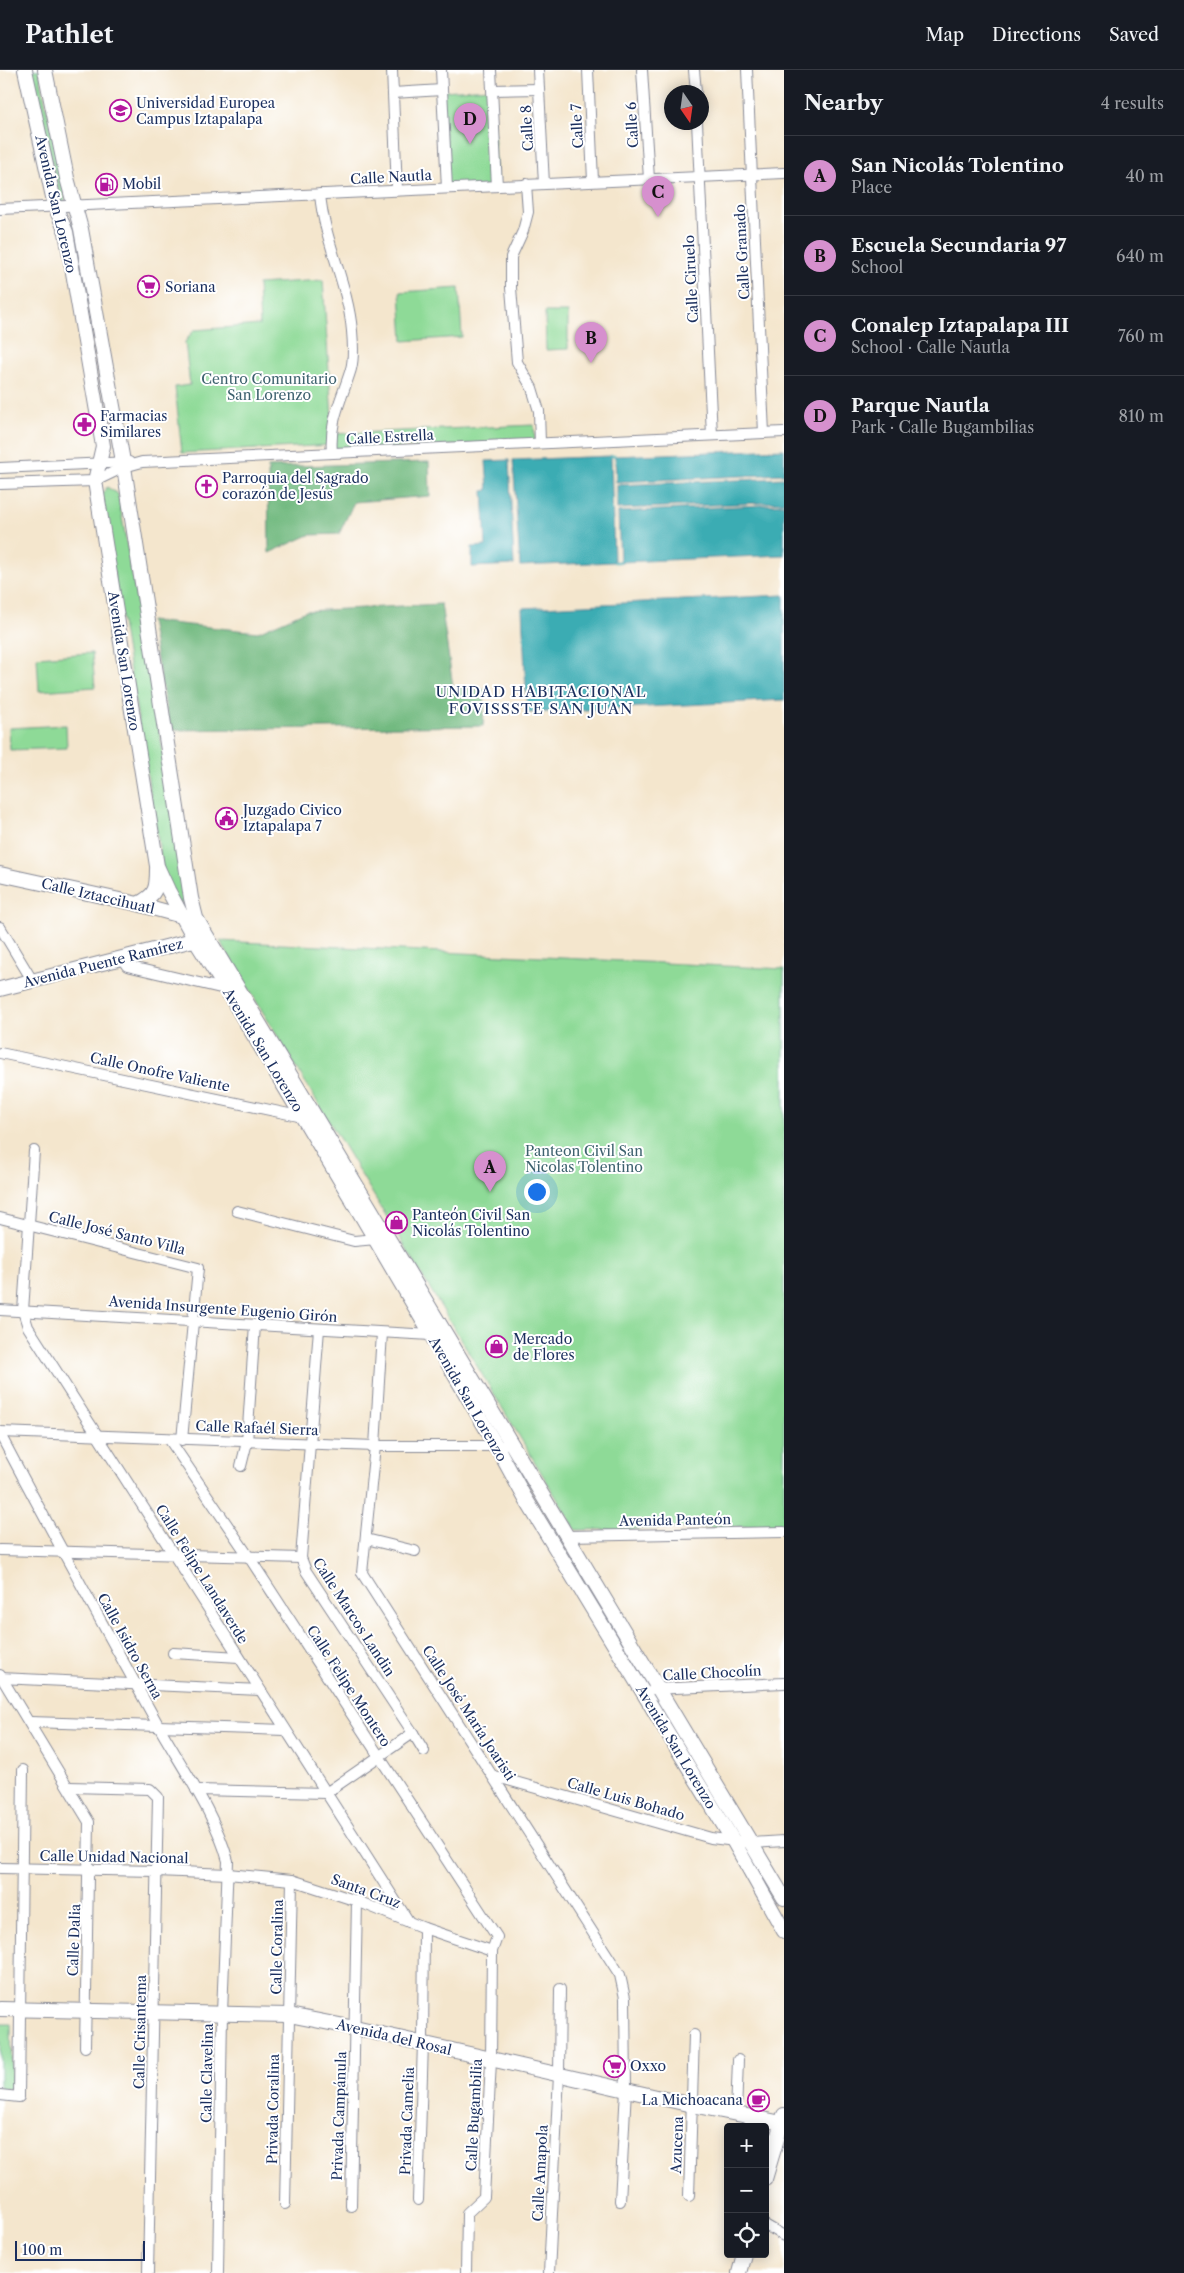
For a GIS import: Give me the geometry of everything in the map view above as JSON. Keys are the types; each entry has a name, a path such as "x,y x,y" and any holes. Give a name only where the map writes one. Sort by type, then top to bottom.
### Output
{"main road":[{"name":"Avenida San Lorenzo","path":"26,70 55,206 66,232 103,446 95,481 158,866 168,890 190,918 437,1332 525,1498 734,1842 784,1930"},
{"name":"Avenida San Lorenzo","path":"45,70 74,205 81,229 123,465 191,898 190,918"},
{"path":"138,904 150,898 155,890 158,866"},
{"name":"Calle Iztaccihuatl","path":"0,874 138,904 190,918"},
{"name":"Avenida Puente Ramírez","path":"0,989 201,938"},
{"name":"Avenida San Lorenzo","path":"307,1114 376,1239 512,1444 784,1898"},
{"path":"669,1735 682,1727"},
{"name":"Avenida del Rosal","path":"0,2009 289,2015 423,2043 692,2105 736,2114 783,2119"},
{"path":"768,2168 783,2119"},
{"path":"739,2273 743,2258"}],"street":[{"path":"392,70 397,190"},
{"path":"441,70 447,188"},
{"path":"492,70 498,186"},
{"name":"Calle 8","path":"538,70 544,184"},
{"name":"Calle 7","path":"588,70 593,181"},
{"name":"Calle 6","path":"642,70 648,179"},
{"path":"694,70 695,85"},
{"name":"Calle Granado","path":"747,70 764,433"},
{"path":"493,90 539,89"},
{"path":"393,93 442,90"},
{"name":"Calle Ciruelo","path":"697,130 712,435"},
{"name":"Calle Nautla","path":"0,209 784,173"},
{"path":"526,184 528,212 510,264 512,318 517,362 532,388 539,411 540,444"},
{"path":"320,194 322,217 352,330 352,367 334,415 331,440 332,453"},
{"name":"Calle Estrella","path":"0,468 100,464 123,465 142,462 784,432"},
{"name":"Calle Estrella","path":"0,484 95,481 123,465"},
{"path":"0,926 32,980"},
{"path":"121,958 127,966 232,989"},
{"name":"Calle Onofre Valiente","path":"0,1053 307,1114"},
{"name":"Calle Felipe Landaverde","path":"34,1151 23,1311 28,1327 409,1922"},
{"path":"237,1211 354,1241 376,1239"},
{"name":"Calle José Santo Villa","path":"0,1218 198,1268 194,1321"},
{"name":"Avenida Insurgente Eugenio Girón","path":"0,1310 382,1333 437,1332"},
{"path":"182,1440 194,1321"},
{"path":"241,1466 247,1442 255,1325"},
{"name":"Calle Marcos Landin","path":"319,1329 301,1558 306,1571 424,1751"},
{"name":"Calle José María Joaristi","path":"382,1333 375,1446 362,1573 620,1975 625,1998 626,2089 620,2201"},
{"name":"Calle Rafaél Sierra","path":"0,1433 375,1446 497,1447 512,1444"},
{"name":"Calle Isidro Serna","path":"0,1433 62,1551 196,1790 224,1846 228,1861 228,1874"},
{"name":"Calle Felipe Montero","path":"169,1439 249,1557 496,1937 492,1951"},
{"name":"Avenida Panteón","path":"567,1536 784,1532"},
{"path":"366,1538 415,1551"},
{"path":"0,1550 301,1558"},
{"path":"173,1653 239,1657"},
{"path":"1,1677 260,1690"},
{"name":"Calle Dalia","path":"1,1677 89,1822 90,1870 85,2047"},
{"name":"Calle Chocolín","path":"642,1690 784,1683"},
{"path":"30,1722 285,1730"},
{"path":"196,1790 326,1793 413,1733"},
{"path":"0,2095 19,2097 23,1770"},
{"name":"Calle Luis Bohado","path":"494,1776 711,1838 752,1843 784,1841"},
{"name":"Calle Crisantema","path":"68,1786 150,1789 158,1797 148,2273"},
{"name":"Calle Unidad Nacional","path":"0,1868 228,1874"},
{"name":"Santa Cruz","path":"228,1874 292,1880 492,1951"},
{"name":"Calle Clavelina","path":"218,2273 222,2013 228,1874"},
{"name":"Calle Coralina","path":"289,2015 292,1880"},
{"name":"Privada Campánula","path":"351,2206 357,1902"},
{"name":"Privada Camelia","path":"418,2200 423,2043 424,1928"},
{"name":"Calle Bugambilia","path":"466,2273 467,2213 484,2196 491,2060 492,1951"},
{"name":"Calle Amapola","path":"549,2273 559,2075 560,1989"},
{"name":"Privada Coralina","path":"285,2204 289,2015"},
{"name":"Azucena","path":"690,2196 694,2035"},
{"path":"736,2114 738,2060"},
{"path":"769,2227 784,2236"}],"green space":[{"path":"30,70 39,70 65,199 64,203 61,202"},
{"path":"492,88 497,186 447,188 442,91"},
{"name":"Centro Comunitario San Lorenzo","path":"323,280 333,434 534,425 535,442 334,450 333,445 182,453 175,387 190,385 185,342 194,330 260,325 258,284"},
{"path":"459,288 462,337 403,341 400,292"},
{"path":"545,312 568,312 568,349 546,350"},
{"path":"429,462 430,496 354,502 339,534 309,535 269,553 268,467"},
{"path":"107,487 118,494 188,896 183,903 174,901 166,888 101,496"},
{"path":"441,604 453,687 485,690 483,726 170,730 150,621 258,632 306,611"},
{"path":"92,653 95,687 39,691 37,657"},
{"path":"66,725 67,748 10,750 9,728"},
{"name":"Panteon Civil San Nicolas Tolentino","path":"220,941 784,969 784,1526 576,1530"},
{"path":"0,2024 11,2024 12,2089 0,2088"}],"water":[{"path":"784,449 784,474 616,482 615,456"},
{"path":"611,456 614,562 520,566 513,460"},
{"path":"509,460 514,565 472,567 472,547 486,546 483,491 488,490 486,461"},
{"path":"784,478 784,502 617,509 617,485"},
{"path":"784,504 784,555 620,562 618,512"},
{"path":"784,595 784,700 527,713 522,608"}],"waterway":[{"path":"614,562 620,562"}],"place":[{"name":"Universidad Europea Campus Iztapalapa","path":"120,111"},
{"name":"Parque Nautla","path":"470,144"},
{"name":"Mobil","path":"106,184"},
{"name":"Conalep Iztapalapa III","path":"658,217"},
{"name":"Soriana","path":"149,287"},
{"name":"Escuela Secundaria 97","path":"591,363"},
{"name":"Farmacias Similares","path":"84,424"},
{"name":"Parroquia del Sagrado corazón de Jesús","path":"206,486"},
{"name":"Juzgado Civico Iztapalapa 7","path":"227,818"},
{"name":"San Nicolás Tolentino","path":"490,1192"},
{"name":"Panteón Civil San Nicolás Tolentino","path":"396,1223"},
{"name":"Mercado de Flores","path":"497,1347"},
{"name":"Oxxo","path":"614,2066"},
{"name":"La Michoacana","path":"759,2100"}],"district":[{"name":"UNIDAD HABITACIONAL FOVISSSTE SAN JUAN","path":"541,700"}]}
